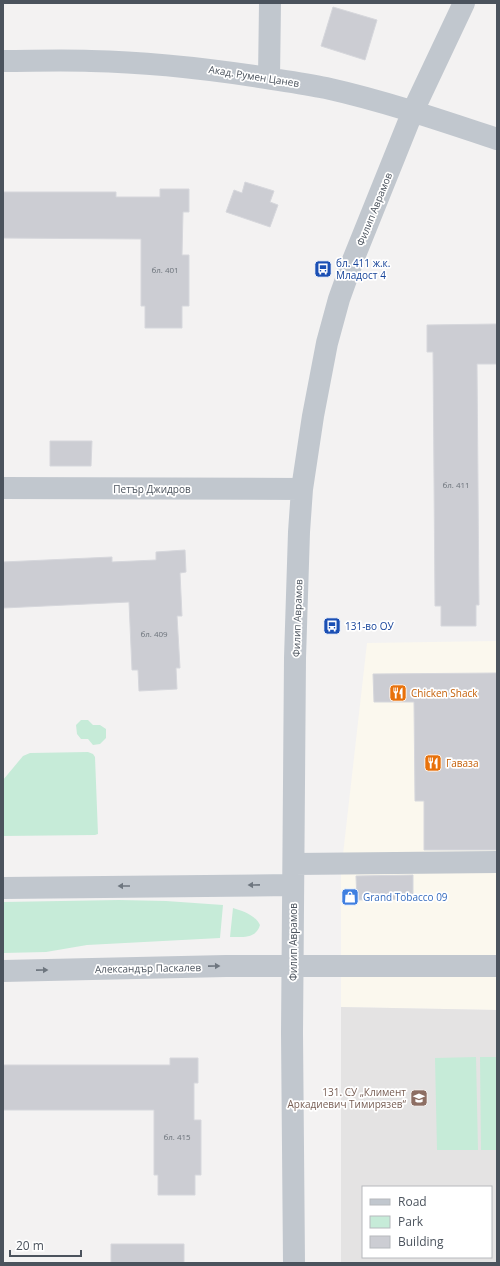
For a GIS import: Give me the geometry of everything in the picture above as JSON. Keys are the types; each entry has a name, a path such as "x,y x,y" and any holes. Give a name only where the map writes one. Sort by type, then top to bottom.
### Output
{"street":[{"path":"269,78 270,3"},
{"name":"Филип Аврамов","path":"294,1263 292,1040 295,658 299,532 302,489 327,343 339,299 353,260 413,111 464,3"},
{"name":"Акад. Румен Цанев","path":"3,61 91,61 149,64 199,68 269,78 324,88 413,111 497,139"},
{"name":"Петър Джидров","path":"3,488 302,489"},
{"path":"3,888 294,874 497,862"},
{"name":"Александър Паскалев","path":"3,971 226,966 497,966"}],"shaded area":[{"path":"497,641 497,1010 341,1007 341,872 367,643"},
{"name":"131. СУ „Климент Аркадиевич Тимирязев“","path":"341,1007 497,1010 497,1263 341,1263"}],"green space":[{"path":"81,720 88,720 93,725 100,725 106,729 106,738 100,744 93,745 88,739 81,739 77,734 76,725"},
{"path":"88,752 93,754 95,757 98,834 3,836 3,780 23,756 30,753"},
{"path":"119,900 166,901 223,905 220,938 87,945 46,952 3,953 3,902"},
{"path":"233,908 248,914 258,922 260,925 255,933 248,936 230,937"},
{"path":"476,1057 478,1150 437,1150 435,1058"},
{"path":"480,1057 497,1057 497,1150 481,1150"}],"building":[{"path":"333,7 377,20 365,60 321,46"},
{"path":"245,182 274,191 270,202 278,205 270,227 226,212 234,190 242,193"},
{"path":"160,189 189,189 189,212 183,212 182,255 189,255 189,306 182,306 182,328 145,328 145,306 141,306 141,239 3,238 3,192 116,192 116,197 160,197"},
{"path":"497,324 497,364 477,364 479,605 476,605 476,626 441,626 441,606 435,606 433,352 427,352 427,325"},
{"path":"50,441 92,441 91,466 50,466"},
{"path":"185,550 186,572 180,573 182,616 177,616 180,668 176,668 177,689 139,691 138,670 132,670 129,602 3,608 3,562 112,557 112,562 156,560 156,552"},
{"path":"497,673 497,850 424,850 424,801 415,801 414,702 374,702 373,674"},
{"path":"413,875 413,899 357,900 356,876"},
{"path":"170,1058 198,1058 198,1083 194,1083 194,1120 201,1120 201,1175 195,1175 195,1195 158,1195 158,1175 154,1175 154,1110 3,1110 3,1065 170,1065"},
{"path":"111,1244 184,1244 184,1263 111,1263"}],"place":[{"name":"бл. 411 ж.к. Младост 4","path":"323,269"},
{"name":"131-во ОУ","path":"332,626"},
{"name":"Chicken Shack","path":"398,693"},
{"name":"Гаваза","path":"433,763"},
{"name":"Grand Tobacco 09","path":"350,897"},
{"name":"131. СУ „Климент Аркадиевич Тимирязев“","path":"419,1098"}]}
